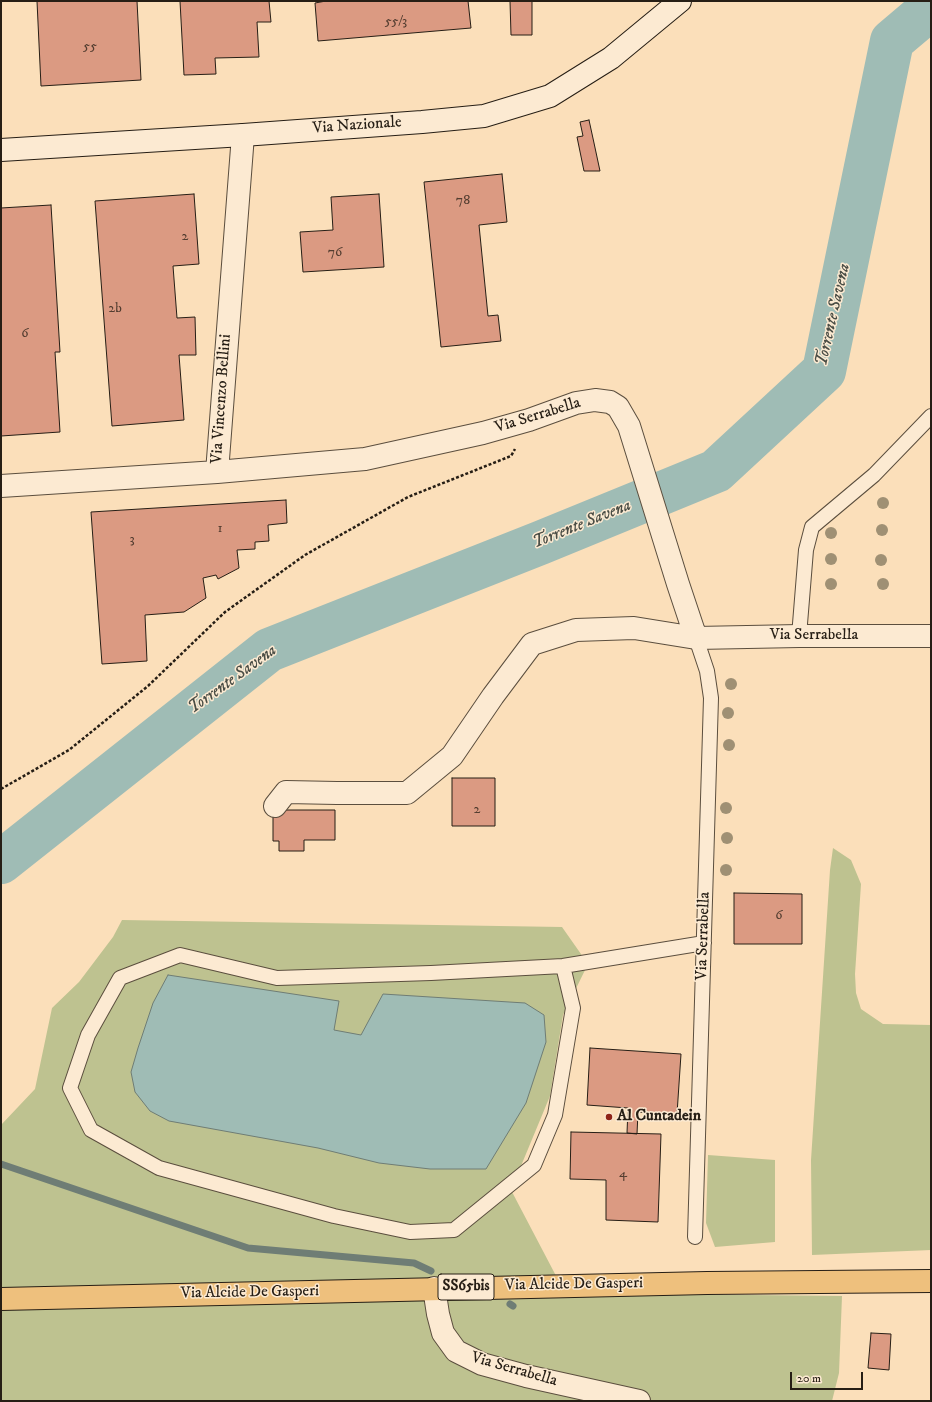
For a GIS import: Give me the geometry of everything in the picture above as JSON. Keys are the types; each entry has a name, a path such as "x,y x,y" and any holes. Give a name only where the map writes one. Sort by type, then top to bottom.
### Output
{"main road":[{"name":"Via Alcide De Gasperi","path":"1,1299 434,1288 699,1283 931,1281"}],"street":[{"name":"Via Nazionale","path":"1,150 243,135 484,116 550,96 611,58 680,1"},
{"name":"Via Vincenzo Bellini","path":"1,486 217,472 243,135"},
{"name":"Via Serrabella","path":"217,472 365,459 484,433 529,420 576,403 595,400 610,402 618,407 629,426 696,638 931,636"},
{"path":"275,806 286,792 407,792 452,756 493,696 532,644 576,630 634,628 696,638"},
{"name":"Via Serrabella","path":"434,1288 443,1333 456,1351 482,1364 526,1376 639,1401"}],"lane":[{"path":"799,636 806,550 812,528 874,475 931,416"},
{"name":"Via Serrabella","path":"694,1237 711,698 707,671 696,638"},
{"path":"563,966 573,1008 555,1115 534,1165 454,1230 410,1232 334,1216 159,1168 91,1130 70,1088 88,1035 120,978 180,955 277,978 431,973 563,966 704,943"}],"path":[{"path":"1,788 69,750 148,686 225,612 305,555 408,497 511,456 529,420"}],"green space":[{"path":"833,848 851,860 861,884 855,974 856,993 861,1009 883,1024 931,1025 931,1250 812,1255 811,1160 830,870"},
{"path":"122,920 562,927 588,964 563,1015 550,1096 511,1190 565,1293 842,1296 839,1373 832,1401 1,1401 1,1125 35,1089 52,1008 79,982 113,937"},
{"path":"708,1155 775,1160 775,1242 715,1247 706,1223"}],"water":[{"path":"168,975 339,1001 334,1030 361,1035 383,994 525,1003 544,1015 546,1042 526,1103 486,1169 430,1169 379,1163 318,1148 169,1121 150,1111 135,1092 131,1072 153,1003"}],"building":[{"path":"37,1 137,1 141,80 41,86"},
{"path":"180,1 269,1 271,22 257,22 259,57 215,58 216,74 184,75"},
{"path":"326,1 468,1 471,28 318,41 315,3"},
{"path":"510,1 532,1 532,35 511,35"},
{"path":"589,120 600,171 584,171 577,137 583,136 580,122"},
{"path":"502,174 507,222 479,225 488,316 498,315 501,341 441,347 424,182"},
{"path":"194,194 199,264 173,266 177,318 195,317 196,355 179,355 184,420 112,426 95,201"},
{"path":"379,194 384,267 303,272 300,232 333,230 331,197"},
{"path":"51,205 60,352 55,352 60,432 1,436 1,208"},
{"path":"286,500 287,523 268,525 269,541 255,542 255,549 237,550 239,568 218,579 216,575 203,578 206,598 184,612 145,615 147,661 102,664 91,512"},
{"path":"452,778 495,778 495,826 452,826"},
{"path":"273,810 335,810 335,840 304,840 304,851 279,851 279,841 273,841"},
{"path":"734,893 802,894 802,944 734,944"},
{"path":"590,1048 681,1054 677,1114 638,1112 637,1134 627,1133 628,1108 587,1105"},
{"path":"571,1132 661,1134 658,1222 606,1220 606,1180 570,1179"},
{"path":"871,1333 891,1334 889,1370 868,1368"}],"waterway":[{"name":"Torrente Savena","path":"1,862 269,650 540,543 716,471 824,371 892,41 931,8"},
{"path":"1,1164 248,1248 414,1263 431,1271"}],"place":[{"name":"Al Cuntadein","path":"609,1117"}]}
